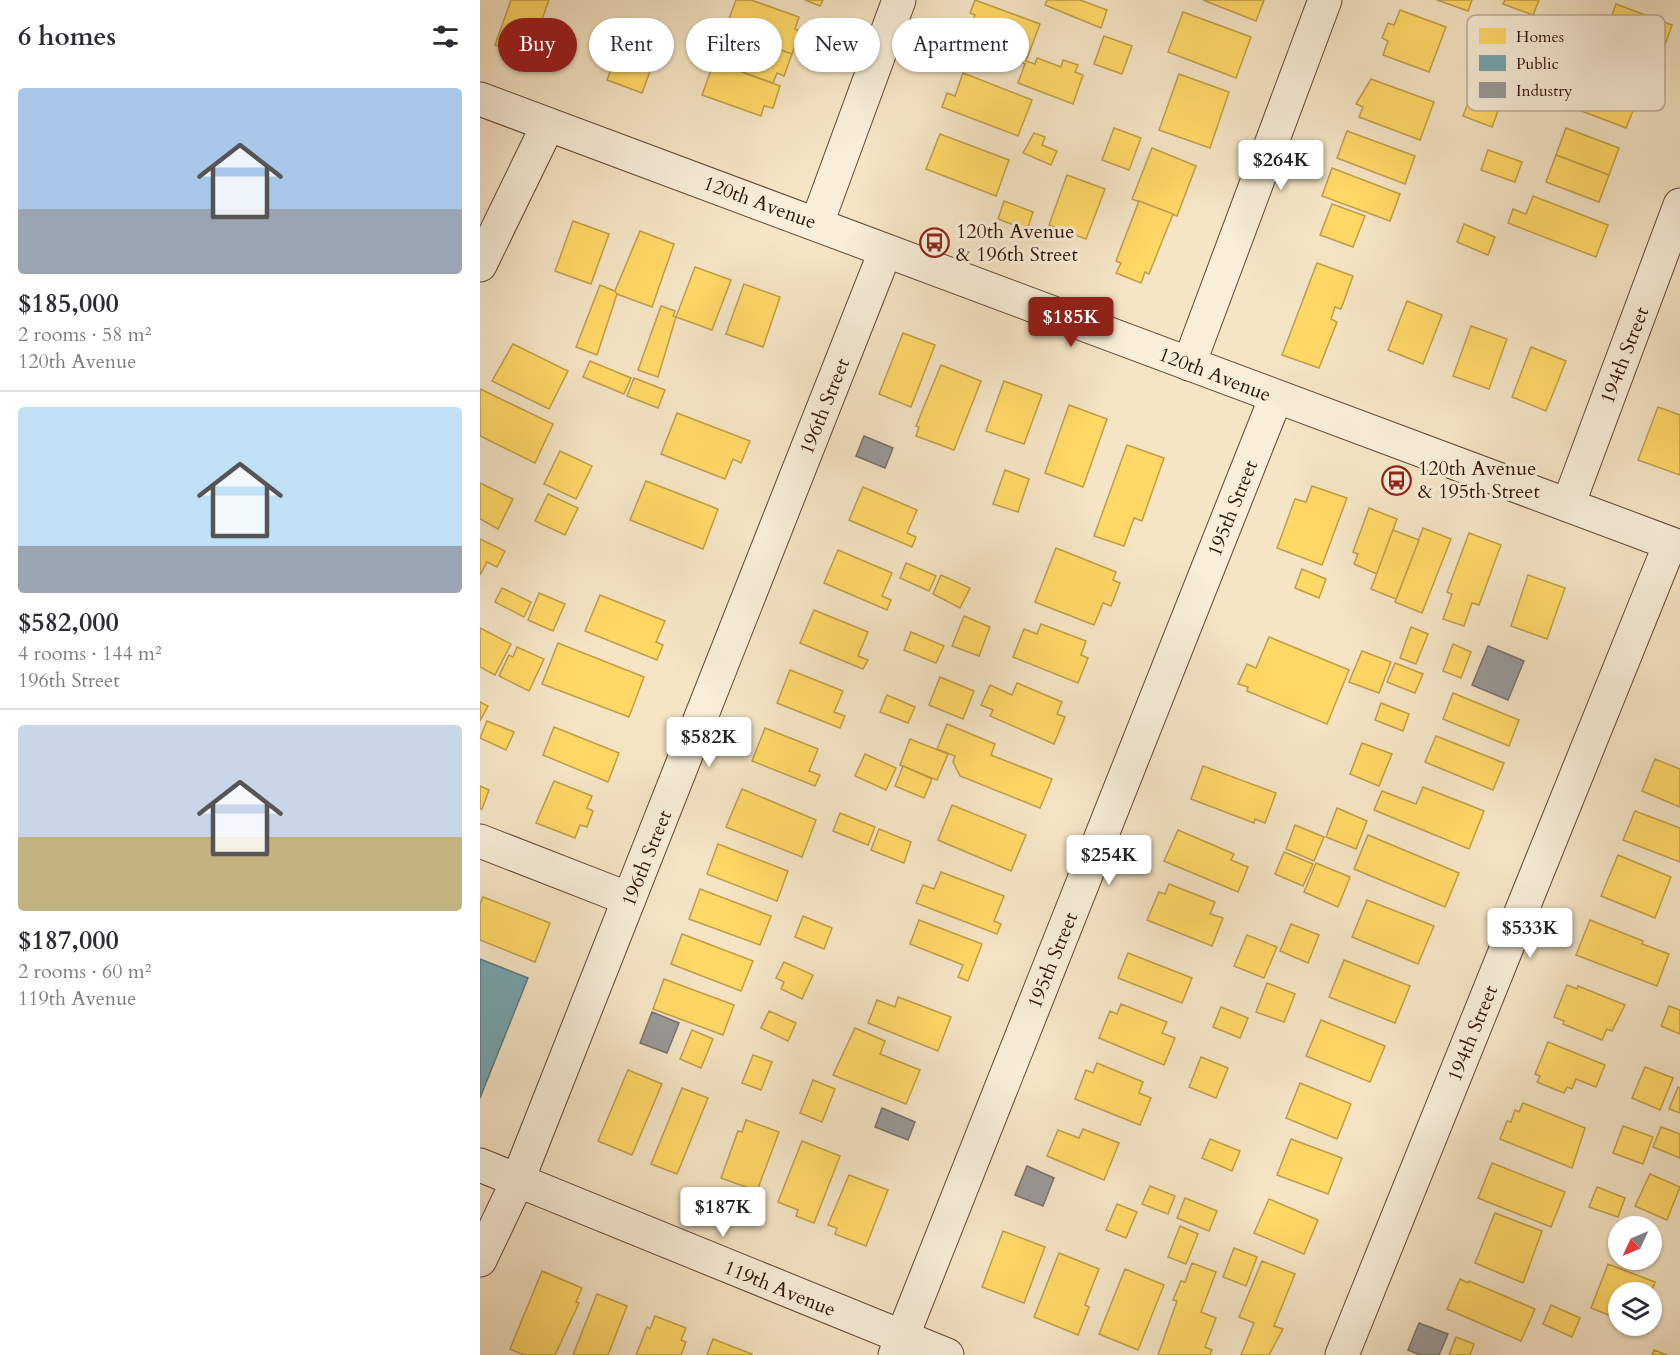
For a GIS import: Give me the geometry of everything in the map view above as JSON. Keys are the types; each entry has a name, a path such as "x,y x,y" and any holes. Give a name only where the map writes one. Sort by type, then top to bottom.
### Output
{"street":[{"path":"817,223 899,0"},
{"path":"1188,364 1325,0"},
{"name":"120th Avenue","path":"480,99 817,223 885,252 1675,546"},
{"path":"480,265 548,125"},
{"name":"194th Street","path":"1568,505 1680,205"},
{"name":"196th Street","path":"480,1260 517,1182 885,252"},
{"name":"195th Street","path":"899,1346 1276,397"},
{"name":"194th Street","path":"1342,1355 1675,546"},
{"path":"480,841 629,899"},
{"name":"119th Avenue","path":"480,1165 899,1346 948,1355"}],"building: Homes":[{"path":"511,0 549,0 542,18 505,18"},
{"path":"736,0 751,0 799,17 794,18 792,54 782,50 782,18 729,18"},
{"path":"805,0 823,0 820,6"},
{"path":"975,0 1024,18 974,18 975,15 970,13"},
{"path":"1047,0 1080,0 1107,10 1101,28 1045,5"},
{"path":"1203,0 1264,0 1256,21"},
{"path":"1437,0 1472,0 1468,11"},
{"path":"1505,0 1539,0 1533,15 1503,4"},
{"path":"1616,4 1645,15 1612,15"},
{"path":"1400,10 1446,27 1429,72 1383,55 1388,41 1382,38 1388,23 1394,25"},
{"path":"1183,12 1251,37 1236,78 1168,52"},
{"path":"1029,20 1040,24 1029,53"},
{"path":"1665,22 1672,25 1665,45"},
{"path":"1104,36 1132,46 1122,74 1094,64"},
{"path":"782,50 792,54 784,76 777,73 773,83 742,72 782,72"},
{"path":"1037,58 1061,67 1063,60 1078,65 1075,72 1083,75 1073,104 1018,83 1022,72 1029,72 1029,62 1035,64"},
{"path":"610,72 650,72 642,93 607,80"},
{"path":"710,72 742,72 780,86 773,108 764,106 761,116 702,95"},
{"path":"963,73 1032,100 1018,136 942,107 947,93 955,96"},
{"path":"1179,74 1229,92 1210,148 1159,130"},
{"path":"1371,79 1434,102 1420,140 1359,117 1363,107 1356,104"},
{"path":"1467,105 1467,111 1498,111 1492,127 1463,116"},
{"path":"1582,111 1633,111 1626,128"},
{"path":"1114,128 1141,138 1129,170 1102,160"},
{"path":"1566,128 1619,148 1609,175 1556,155"},
{"path":"1347,131 1415,156 1405,184 1337,158"},
{"path":"1034,133 1045,137 1042,145 1057,151 1051,165 1023,153"},
{"path":"940,134 1009,160 996,196 926,169"},
{"path":"1152,148 1196,166 1177,216 1132,199"},
{"path":"1488,150 1522,162 1515,182 1481,170"},
{"path":"1556,155 1609,175 1599,202 1546,182"},
{"path":"1332,168 1400,194 1390,221 1322,196"},
{"path":"1067,175 1105,189 1086,239 1049,225"},
{"path":"1533,196 1608,225 1596,257 1508,223 1513,209 1526,214"},
{"path":"1004,201 1033,212 1027,230 998,219"},
{"path":"1139,201 1173,214 1149,274 1145,272 1141,283 1116,273 1121,263 1116,261"},
{"path":"1332,204 1365,216 1353,247 1320,235"},
{"path":"573,221 609,234 591,284 555,271"},
{"path":"1464,224 1495,237 1488,255 1457,242"},
{"path":"640,231 674,244 652,307 614,293"},
{"path":"1317,263 1353,276 1341,309 1335,307 1331,319 1337,322 1319,368 1282,355"},
{"path":"695,267 731,280 712,330 676,317"},
{"path":"744,284 780,297 763,347 726,334"},
{"path":"600,285 617,294 597,355 576,347"},
{"path":"1407,301 1442,315 1423,364 1388,350"},
{"path":"661,306 675,311 673,316 676,317 658,377 638,370"},
{"path":"1471,326 1507,339 1489,389 1453,376"},
{"path":"903,333 935,345 911,407 879,394"},
{"path":"513,344 568,371 549,409 492,381"},
{"path":"1531,347 1566,361 1546,411 1512,397"},
{"path":"590,361 631,378 624,394 583,377"},
{"path":"941,365 981,381 954,450 916,436 919,427 916,426"},
{"path":"634,378 665,390 658,408 627,396"},
{"path":"1004,381 1042,395 1024,444 986,431"},
{"path":"480,389 553,424 535,463 480,436"},
{"path":"1069,405 1107,419 1083,487 1045,473"},
{"path":"1658,407 1680,415 1680,475 1638,460"},
{"path":"677,413 750,441 741,463 733,459 725,479 661,454"},
{"path":"1127,445 1164,458 1142,521 1134,518 1124,546 1094,536"},
{"path":"560,451 592,466 576,499 544,484"},
{"path":"1005,470 1029,479 1018,512 993,504"},
{"path":"646,481 718,509 703,549 630,520"},
{"path":"480,483 513,499 498,529 480,519"},
{"path":"1312,486 1347,498 1322,565 1277,548 1295,499 1306,502"},
{"path":"863,487 917,510 907,533 916,537 912,547 849,520"},
{"path":"548,494 578,508 565,535 535,521"},
{"path":"1369,508 1397,519 1377,574 1354,564 1358,554 1353,552"},
{"path":"1423,528 1451,539 1422,613 1395,602"},
{"path":"1393,530 1419,540 1396,599 1371,589"},
{"path":"1469,533 1501,545 1479,605 1472,603 1464,626 1443,619 1452,594 1447,592"},
{"path":"480,539 505,551 497,567 487,562 480,575"},
{"path":"1056,548 1116,572 1113,580 1120,583 1111,606 1103,603 1094,625 1035,602"},
{"path":"838,550 892,573 882,596 891,600 887,610 824,583"},
{"path":"906,563 936,576 929,591 900,578"},
{"path":"1302,569 1326,579 1319,598 1295,588"},
{"path":"941,575 970,588 960,608 933,594"},
{"path":"1528,575 1565,588 1547,639 1511,626"},
{"path":"502,588 531,602 524,617 495,602"},
{"path":"539,593 565,604 553,631 528,620"},
{"path":"600,595 665,621 656,642 663,645 657,660 585,631"},
{"path":"814,610 868,632 858,656 868,660 863,669 800,643"},
{"path":"964,616 990,627 979,656 952,646"},
{"path":"1041,624 1086,641 1081,655 1088,658 1078,683 1013,657 1024,629 1037,634"},
{"path":"1411,627 1428,634 1416,664 1400,658"},
{"path":"480,628 511,644 495,675 480,667"},
{"path":"911,632 944,646 936,663 904,650"},
{"path":"1269,637 1349,670 1327,724 1247,691 1248,687 1238,684 1247,664 1256,668"},
{"path":"558,643 644,677 629,717 542,684"},
{"path":"1453,644 1471,652 1461,678 1443,671"},
{"path":"517,647 544,659 529,691 499,676 509,655 513,657"},
{"path":"1362,651 1391,662 1379,693 1349,682"},
{"path":"1395,663 1423,674 1415,693 1387,682"},
{"path":"790,670 843,691 834,712 845,716 840,728 777,703"},
{"path":"940,677 974,691 963,719 929,705"},
{"path":"1017,683 1062,702 1057,714 1065,717 1054,744 990,716 993,710 981,705 990,685 1012,695"},
{"path":"1453,693 1519,720 1509,746 1443,719"},
{"path":"887,695 915,707 908,723 880,712"},
{"path":"480,702 488,706 480,721"},
{"path":"1381,703 1409,714 1403,731 1375,720"},
{"path":"487,721 514,732 506,750 480,738"},
{"path":"947,724 995,744 991,755 1052,779 1040,808 960,776 953,762 955,756 937,749"},
{"path":"554,727 619,753 608,782 543,755"},
{"path":"765,728 818,749 809,771 820,775 815,786 752,761"},
{"path":"1436,736 1504,763 1493,790 1425,762"},
{"path":"910,739 948,754 937,780 900,765"},
{"path":"1362,743 1392,754 1379,786 1350,774"},
{"path":"865,754 896,768 886,790 855,776"},
{"path":"1655,759 1680,769 1680,807 1642,791"},
{"path":"903,766 932,779 924,798 895,786"},
{"path":"1203,766 1276,793 1265,823 1255,819 1254,823 1191,799"},
{"path":"554,781 592,796 587,808 593,811 587,827 580,825 575,838 536,823"},
{"path":"480,786 489,790 482,809 480,809"},
{"path":"1423,787 1484,811 1469,849 1374,810 1382,791 1416,804"},
{"path":"742,789 816,820 802,857 726,827"},
{"path":"952,805 1026,835 1011,871 938,840"},
{"path":"1337,808 1367,821 1356,849 1326,837"},
{"path":"1635,811 1680,828 1680,862 1623,840"},
{"path":"840,813 875,827 868,845 833,831"},
{"path":"1295,825 1324,837 1314,861 1286,849"},
{"path":"879,829 911,842 904,863 871,850"},
{"path":"1178,830 1234,854 1231,860 1248,867 1238,892 1164,861"},
{"path":"1368,835 1459,873 1445,907 1354,869"},
{"path":"718,844 788,871 777,901 707,874"},
{"path":"1284,852 1313,864 1303,886 1275,874"},
{"path":"1618,855 1671,877 1655,918 1601,896"},
{"path":"1316,863 1350,877 1338,907 1304,892"},
{"path":"941,872 1004,896 994,921 1001,924 997,934 916,903 923,885 934,889"},
{"path":"1169,884 1215,902 1210,914 1223,918 1212,946 1147,920 1159,892 1165,894"},
{"path":"700,889 771,916 760,945 689,919"},
{"path":"483,897 550,923 535,962 480,940 480,904"},
{"path":"1367,900 1434,926 1418,964 1352,937"},
{"path":"803,916 832,928 824,949 795,937"},
{"path":"919,920 982,944 968,981 958,977 963,965 910,944"},
{"path":"1590,920 1669,954 1657,986 1576,955"},
{"path":"1291,924 1319,935 1308,963 1280,951"},
{"path":"682,934 753,961 741,991 671,964"},
{"path":"1247,935 1277,947 1264,978 1234,966"},
{"path":"1128,953 1192,978 1182,1003 1118,978"},
{"path":"1344,960 1410,986 1395,1023 1329,997"},
{"path":"784,962 813,975 802,999 781,989 784,982 776,978"},
{"path":"664,979 734,1005 723,1035 653,1009"},
{"path":"1267,983 1295,994 1284,1022 1256,1012"},
{"path":"1567,985 1577,989 1578,986 1625,1005 1612,1031 1607,1029 1602,1040 1563,1024 1564,1021 1554,1017"},
{"path":"898,997 951,1017 938,1051 868,1023 877,1000 895,1007"},
{"path":"1121,1004 1167,1022 1162,1033 1175,1038 1164,1065 1099,1038 1110,1011 1117,1014"},
{"path":"1669,1006 1680,1010 1680,1034 1661,1026"},
{"path":"1221,1007 1248,1018 1240,1038 1213,1027"},
{"path":"769,1011 796,1023 788,1041 761,1028"},
{"path":"1321,1020 1385,1046 1370,1082 1306,1056"},
{"path":"855,1028 885,1041 880,1054 920,1070 906,1104 833,1075"},
{"path":"692,1030 713,1039 701,1068 680,1059"},
{"path":"1548,1042 1605,1065 1596,1087 1576,1079 1572,1089 1567,1087 1564,1093 1537,1082 1540,1076 1535,1074"},
{"path":"753,1055 772,1062 761,1090 742,1083"},
{"path":"1201,1057 1228,1068 1216,1098 1189,1087"},
{"path":"1097,1063 1143,1082 1139,1093 1151,1098 1140,1125 1075,1099 1086,1070 1093,1073"},
{"path":"1645,1067 1673,1078 1660,1110 1632,1098"},
{"path":"628,1070 662,1084 632,1155 598,1141"},
{"path":"813,1080 835,1089 822,1122 800,1113"},
{"path":"1300,1083 1351,1104 1337,1139 1286,1118"},
{"path":"1678,1087 1680,1088 1680,1113 1669,1109"},
{"path":"682,1088 708,1098 677,1174 651,1164"},
{"path":"1523,1103 1585,1128 1572,1168 1500,1139 1507,1121 1511,1122 1515,1110 1519,1112"},
{"path":"746,1120 779,1132 757,1191 721,1178 738,1131 742,1132"},
{"path":"1623,1126 1653,1137 1643,1164 1613,1153"},
{"path":"1661,1127 1680,1134 1680,1158 1653,1147"},
{"path":"1083,1129 1119,1143 1104,1180 1047,1156 1058,1130 1079,1138"},
{"path":"1210,1139 1240,1151 1232,1171 1202,1158"},
{"path":"1291,1139 1342,1158 1328,1194 1277,1175"},
{"path":"802,1141 840,1156 814,1223 796,1216 798,1210 778,1202"},
{"path":"1492,1163 1565,1192 1551,1227 1478,1198"},
{"path":"1650,1174 1680,1187 1667,1220 1635,1206"},
{"path":"849,1175 888,1190 866,1246 835,1234 837,1228 828,1225"},
{"path":"1150,1186 1175,1196 1168,1214 1142,1204"},
{"path":"1597,1187 1625,1198 1618,1216 1589,1207"},
{"path":"1185,1198 1217,1211 1209,1231 1177,1218"},
{"path":"1269,1199 1318,1220 1304,1254 1254,1233"},
{"path":"1117,1204 1137,1212 1126,1238 1106,1230"},
{"path":"1495,1213 1542,1231 1523,1283 1475,1263"},
{"path":"1180,1226 1198,1234 1186,1264 1168,1257"},
{"path":"1003,1231 1045,1247 1024,1303 982,1287"},
{"path":"1234,1248 1257,1257 1246,1286 1223,1277"},
{"path":"1059,1253 1099,1269 1085,1305 1089,1307 1078,1335 1034,1317"},
{"path":"1262,1261 1295,1274 1274,1326 1283,1329 1269,1355 1241,1355 1254,1323 1239,1317"},
{"path":"1192,1263 1216,1272 1201,1312 1216,1318 1205,1347 1212,1350 1210,1355 1158,1355 1177,1301 1173,1300 1181,1281 1185,1282"},
{"path":"1608,1264 1608,1270 1624,1270 1655,1282 1608,1282 1608,1315 1591,1308"},
{"path":"1125,1269 1164,1285 1138,1350 1099,1334"},
{"path":"542,1271 582,1288 576,1302 579,1303 555,1355 524,1355 510,1349"},
{"path":"1460,1279 1535,1309 1521,1341 1447,1309"},
{"path":"597,1294 627,1306 608,1355 573,1355"},
{"path":"1551,1305 1580,1318 1572,1337 1543,1324"},
{"path":"655,1316 686,1328 681,1340 686,1342 681,1355 636,1355 647,1327 650,1329"},
{"path":"1456,1337 1474,1344 1470,1355 1449,1355"},
{"path":"713,1339 752,1354 752,1355 707,1355"},
{"path":"1654,1350 1667,1355 1652,1355"}],"building: Public":[{"path":"480,959 528,978 480,1098"}],"building: Industry":[{"path":"864,436 893,448 885,468 856,456"},
{"path":"1488,646 1524,661 1508,700 1472,685"},
{"path":"652,1012 679,1023 667,1053 640,1043"},
{"path":"882,1108 915,1122 908,1140 875,1127"},
{"path":"1027,1166 1054,1178 1043,1206 1015,1195"},
{"path":"1419,1323 1448,1334 1439,1355 1420,1355 1408,1350"}],"place":[{"name":"120th Avenue & 196th Street","path":"935,242"},
{"name":"120th Avenue & 195th Street","path":"1397,480"}]}
